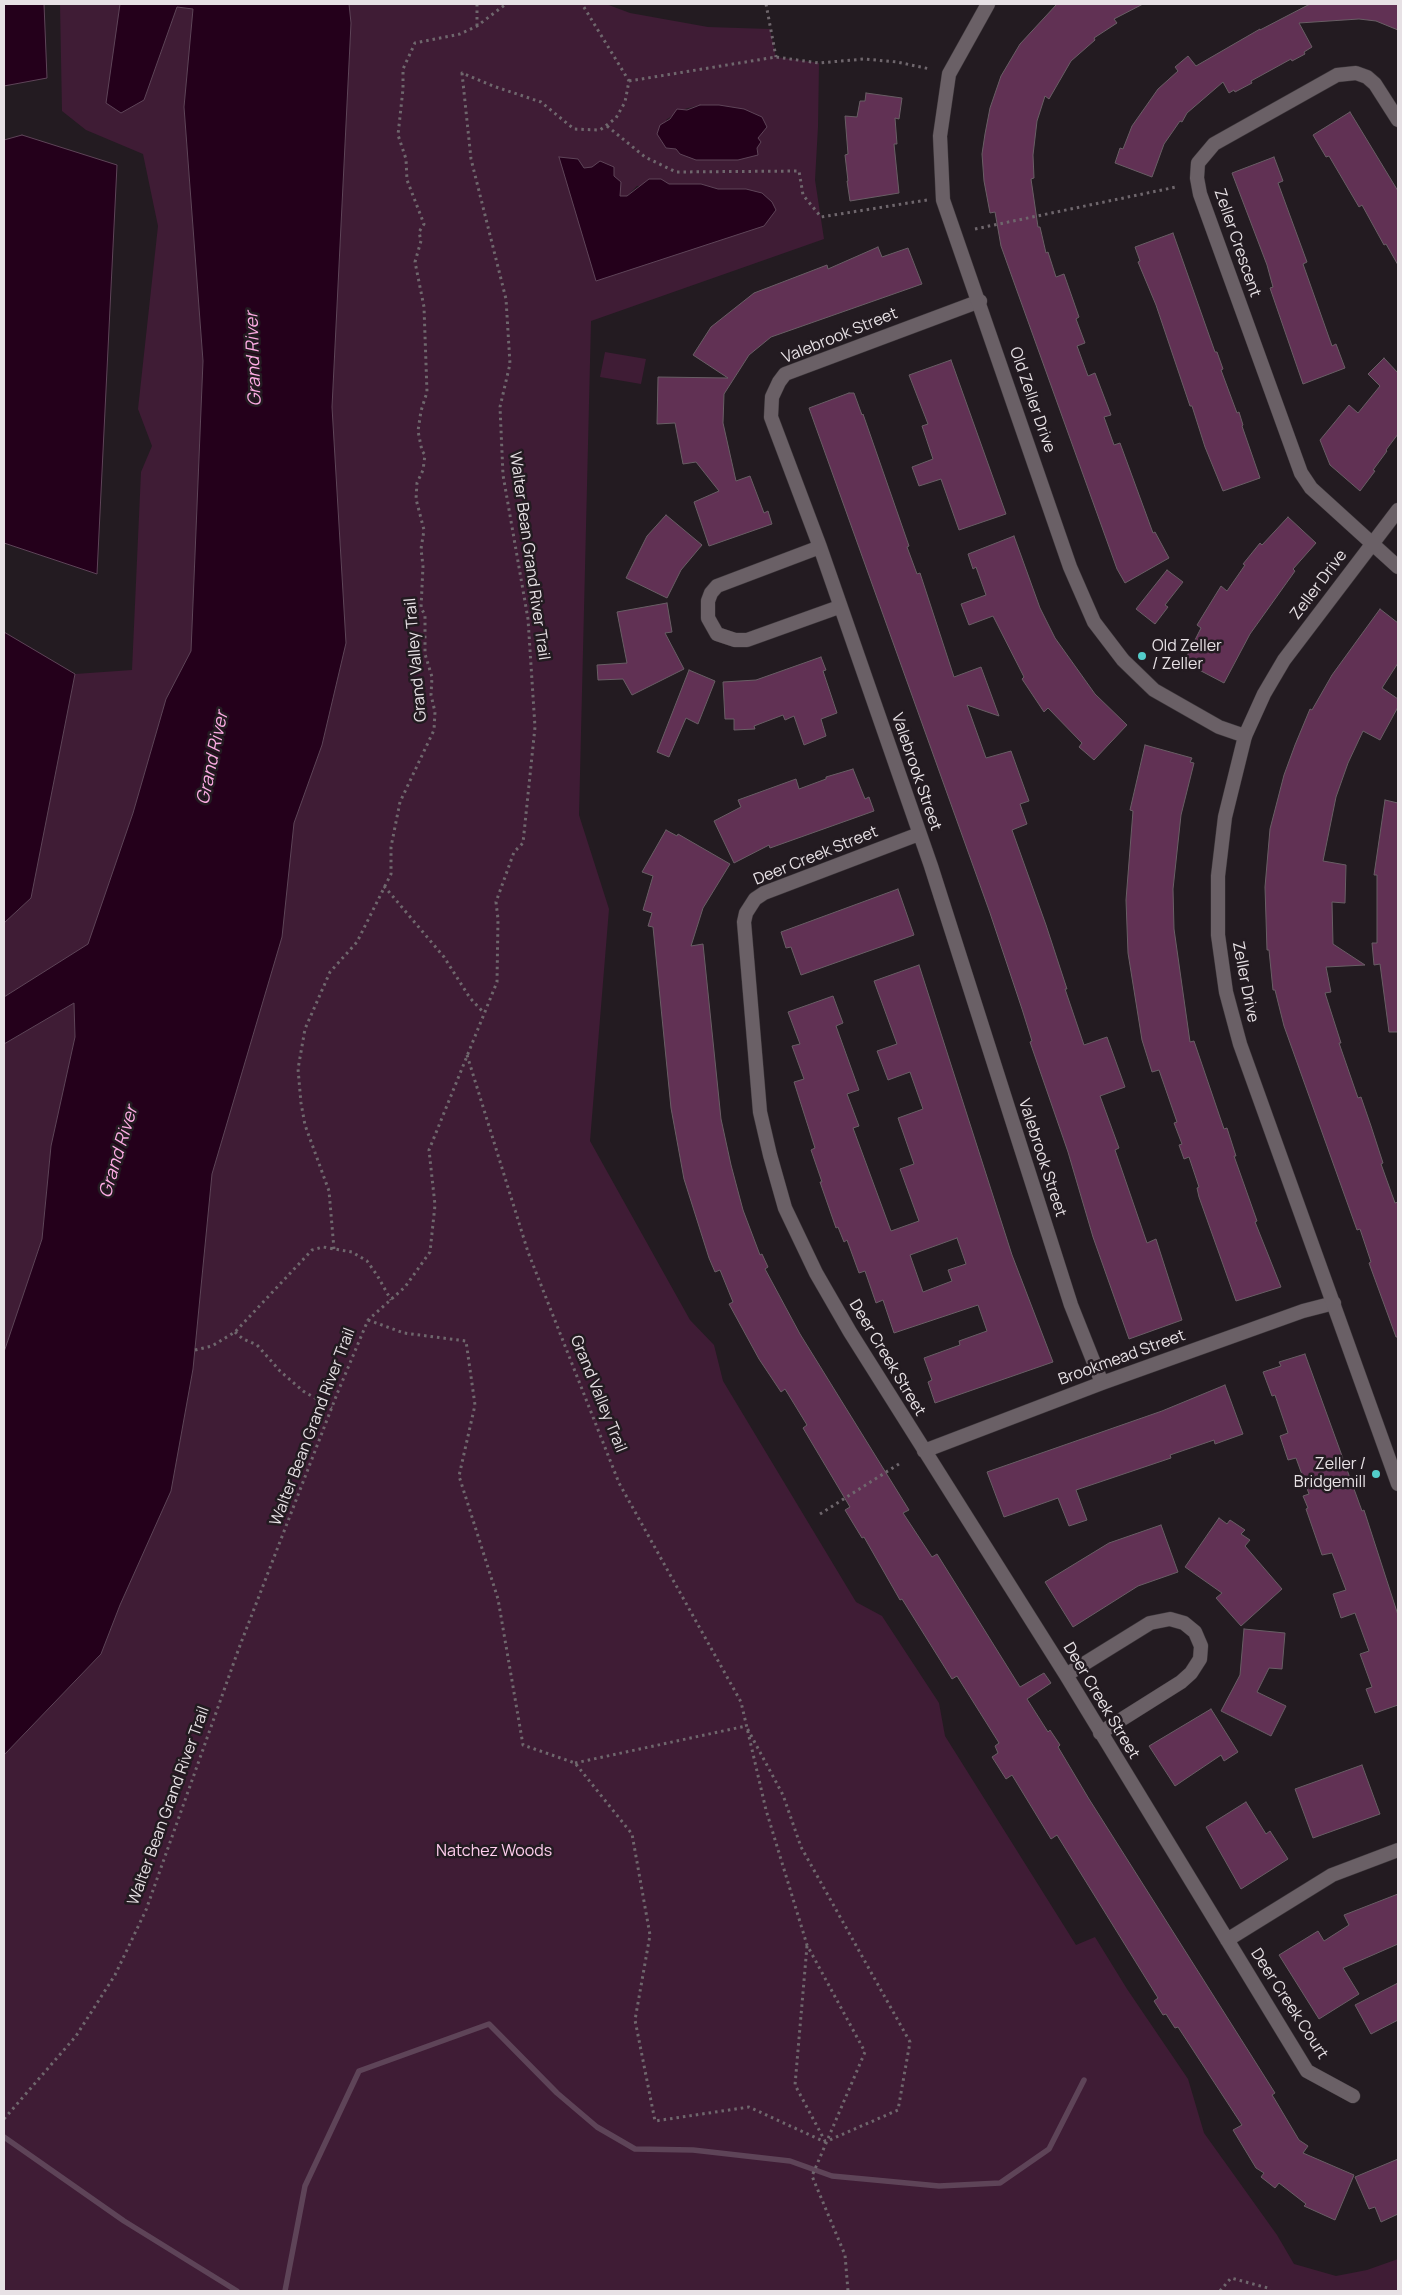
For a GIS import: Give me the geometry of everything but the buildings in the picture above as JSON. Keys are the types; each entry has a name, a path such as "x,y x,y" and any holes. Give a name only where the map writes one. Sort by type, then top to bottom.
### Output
{"street":[{"name":"Old Zeller Drive","path":"988,4 949,74 940,136 943,200 953,234 980,301 1070,568 1094,622 1123,660 1154,690 1219,727 1246,736"},
{"name":"Zeller Crescent","path":"1373,543 1311,488 1301,473 1207,213 1197,178 1198,163 1214,144 1337,75 1356,73 1368,77 1375,84 1398,120"},
{"name":"Valebrook Street","path":"980,301 785,374 772,397 771,417 820,547 919,834 1071,1305 1102,1383"},
{"name":"Zeller Drive","path":"1398,510 1284,660 1264,694 1246,736 1225,817 1218,876 1218,935 1226,992 1240,1044 1398,1484"},
{"path":"1373,543 1398,567"},
{"path":"820,547 717,586 711,593 708,601 708,618 717,634 735,640 747,640 840,607"},
{"name":"Deer Creek Street","path":"919,834 764,893 750,905 744,922 760,1112 770,1155 785,1208 816,1273 1227,1940"},
{"name":"Brookmead Street","path":"924,1451 1102,1383 1303,1311 1334,1303"},
{"path":"1066,1676 1150,1623 1170,1619 1184,1623 1195,1632 1201,1646 1200,1659 1191,1673 1181,1682 1100,1733"},
{"path":"1227,1940 1332,1875 1398,1850"},
{"name":"Deer Creek Court","path":"1227,1940 1307,2071 1353,2096"}],"path":[{"path":"477,4 477,26"},
{"name":"Grand Valley Trail","path":"334,1249 329,1191 305,1124 298,1069 305,1029 330,972 357,942 390,874 391,848 400,802 434,730 435,712 431,695 432,677 425,654 425,615 421,608 423,566 421,549 424,530 416,499 416,482 423,470 425,455 422,451 418,431 421,411 427,392 424,307 416,262 422,241 419,232 424,224 407,180 406,159 398,135 403,89 402,69 415,43 460,34 477,26 506,4"},
{"path":"582,4 629,81 625,102 616,118 607,126 645,157 676,172 799,171 803,195 821,217 932,200 943,200"},
{"path":"766,4 776,57"},
{"path":"629,81 776,57 818,63 864,59 889,61 930,69"},
{"name":"Walter Bean Grand River Trail","path":"4,2119 76,2036 115,1974 146,1910 206,1736 332,1408 368,1320 405,1287 430,1252 435,1205 429,1150 466,1054 497,982 496,902 514,852 523,844 536,727 528,619 503,476 500,407 510,364 506,299 471,159 462,73 492,86 541,102 574,129 600,130 607,126"},
{"path":"975,229 1176,187"},
{"path":"384,886 444,956 470,998 484,1013"},
{"name":"Grand Valley Trail","path":"466,1054 528,1252 620,1483 741,1702 746,1726"},
{"path":"195,1350 212,1346 235,1332 312,1250 323,1247 352,1252 367,1261 378,1274 390,1300"},
{"path":"368,1320 404,1333 466,1341 475,1405 459,1476 498,1599 522,1745 575,1763 746,1726"},
{"path":"235,1332 243,1339 257,1345 280,1371 303,1391 332,1408"},
{"path":"820,1514 902,1462"},
{"path":"575,1763 632,1834 650,1935 635,2020 655,2121 749,2107 825,2142 898,2110 910,2042 801,1847 783,1795 746,1726"},
{"path":"746,1726 766,1810 807,1945 865,2052 812,2176 845,2254 848,2291"},
{"path":"807,1945 795,2085 825,2142"},
{"path":"1220,2291 1231,2278 1268,2288 1270,2291"}],"green space":[{"path":"60,4 120,4 144,100 177,7 193,9 184,107 203,361 191,651 166,699 133,813 88,945 4,997 4,923 31,898 75,674 132,670 141,472 152,446 138,409 158,226 143,154 86,130 62,111"},
{"name":"Natchez Woods","path":"349,4 606,4 630,13 708,27 770,29 776,57 819,63 815,180 824,239 591,321 579,815 609,909 590,1141 690,1320 714,1345 723,1381 856,1602 882,1616 939,1703 945,1736 1076,1945 1095,1937 1127,1989 1188,2079 1204,2133 1277,2235 1294,2264 1336,2276 1367,2270 1398,2259 1398,2291 4,2291 4,1755 101,1654 120,1605 171,1491 193,1369 212,1174 282,937 294,823 322,745 346,643 332,407 351,23","holes":["700,105 757,148 758,155 680,154 676,149 666,148 666,120 681,110","578,159 584,168 593,167 620,189 620,196 627,196 637,186 669,184 701,184 718,189 746,189 596,281"]},
{"path":"605,352 646,359 641,384 600,377"},
{"path":"74,1003 75,1037 51,1146 42,1239 4,1352 4,1044"}],"water":[{"path":"4,4 44,4 47,78 4,86"},
{"name":"Grand River","path":"120,4 349,4 351,23 332,407 346,643 322,745 294,823 282,937 212,1174 193,1369 171,1491 120,1605 101,1654 4,1755 4,1352 42,1239 51,1146 75,1037 74,1003 4,1044 4,997 88,944 133,813 166,699 191,651 203,361 184,107 193,9 177,7 144,100 121,113 106,103"},
{"path":"700,105 719,105 744,109 762,117 767,127 758,138 761,142 757,148 758,155 738,160 696,160 680,154 676,149 666,148 657,134 660,125 670,119 677,109 687,110"},
{"path":"22,135 117,165 97,574 4,543 4,140"},
{"path":"559,157 578,159 584,168 592,167 600,161 614,167 614,176 621,182 620,196 627,196 649,179 661,179 669,184 701,184 718,189 746,189 762,193 772,202 776,210 764,226 596,281"},
{"path":"4,632 75,674 31,898 4,923"}],"waterway":[{"path":"285,2291 305,2186 359,2071 489,2024 557,2093 597,2127 635,2149 693,2150 790,2161 832,2176 939,2186 1000,2183 1049,2149 1084,2080"},
{"path":"4,2137 124,2221 237,2291"}],"place":[{"name":"Old Zeller / Zeller","path":"1142,656"},
{"name":"Zeller / Bridgemill","path":"1376,1474"}]}
